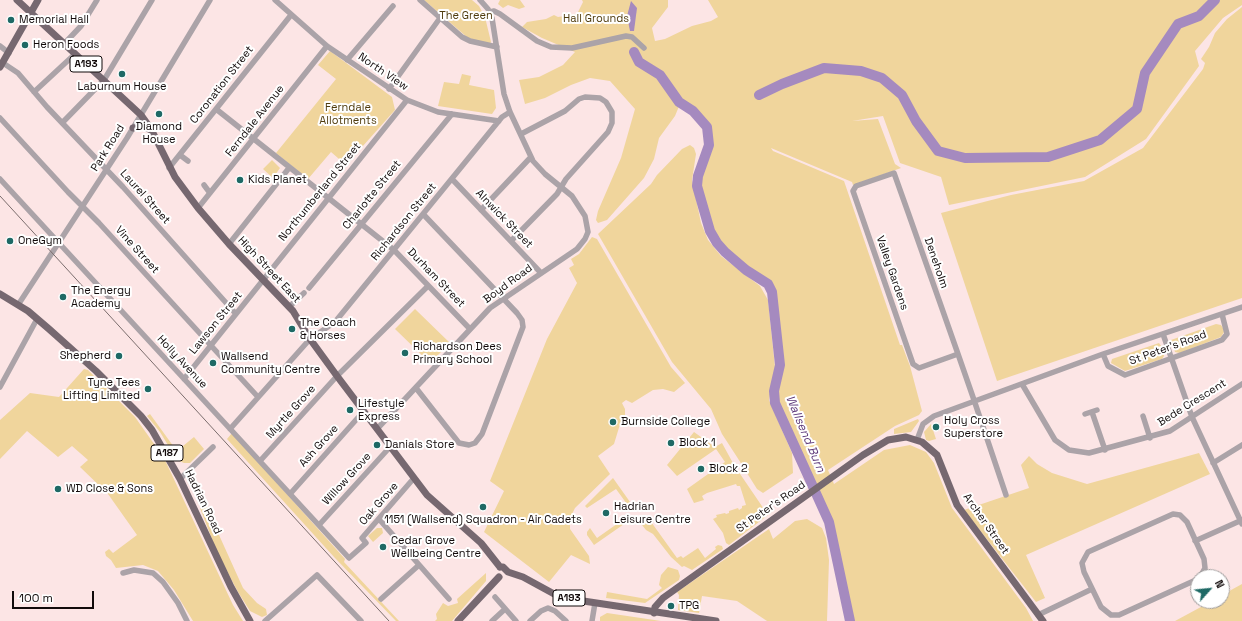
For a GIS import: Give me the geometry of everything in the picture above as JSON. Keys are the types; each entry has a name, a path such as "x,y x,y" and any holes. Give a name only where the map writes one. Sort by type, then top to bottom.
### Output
{"main road":[{"name":"A193","path":"17,0 31,13"},
{"path":"1,65 38,0"},
{"name":"High Street East","path":"31,13 141,115 153,132 169,168 198,208 229,244 264,279 289,307 310,339 363,412 436,505 481,543 500,567"},
{"path":"132,128 142,126 153,132"},
{"name":"A187","path":"0,294 38,319"},
{"name":"Hadrian Road","path":"38,319 96,371 141,416 162,444 231,587 250,621"},
{"name":"St Peter's Road","path":"654,613 655,607 663,598 863,455 894,438 906,437 917,440"},
{"name":"Archer Street","path":"917,440 926,444 937,456 957,505 1041,618"},
{"path":"458,621 499,577 504,578 508,572 505,568 500,567 497,572 499,577"},
{"name":"A193","path":"508,572 523,577 556,594 595,603 654,613 716,621"}],"street":[{"path":"64,44 81,26 97,0"},
{"path":"62,123 104,80 152,0"},
{"name":"Park Road","path":"18,305 141,115 210,0"},
{"name":"North View","path":"274,0 327,46 407,100 424,108 499,121"},
{"path":"420,0 466,39 497,47 490,12 480,0"},
{"path":"347,60 384,12 393,6"},
{"path":"490,12 494,11 500,14 538,41 551,47 572,48 626,36 632,37 644,48"},
{"name":"Coronation Street","path":"169,168 291,15"},
{"path":"389,89 440,18"},
{"path":"0,46 9,52"},
{"name":"Ferndale Avenue","path":"198,208 327,46"},
{"name":"Boyd Road","path":"377,430 490,308 577,249 585,239 588,232 586,220 572,196 562,186 545,174 531,157 510,112 504,94 497,47"},
{"path":"34,92 75,54"},
{"name":"Laurel Street","path":"1,65 18,73 236,314"},
{"path":"511,241 557,194 610,129 612,120 608,105 600,98 585,96 565,111 521,134"},
{"name":"Northumberland Street","path":"264,279 407,100"},
{"name":"Durham Street","path":"216,108 328,199 394,250 470,329"},
{"name":"Richardson Street","path":"230,429 310,339 333,325 499,121 510,112"},
{"name":"Charlotte Street","path":"309,288 452,114"},
{"name":"Vine Street","path":"0,118 68,192 83,205 258,397"},
{"path":"180,154 188,161"},
{"path":"481,210 531,157"},
{"path":"229,244 290,168"},
{"name":"Deneholm","path":"853,188 894,173 974,400 1006,496"},
{"name":"Holly Avenue","path":"0,178 58,244 349,558"},
{"name":"Alnwick Street","path":"452,179 541,273"},
{"path":"204,185 210,194"},
{"name":"Valley Gardens","path":"853,188 912,364 919,368 958,354"},
{"path":"416,388 459,443 469,445 480,439 523,327 522,320 503,298 423,214"},
{"name":"Lawson Street","path":"184,379 264,279"},
{"name":"Myrtle Grove","path":"260,461 337,376 428,286"},
{"path":"289,307 304,293"},
{"name":"St Peter's Road","path":"917,440 921,427 928,420 974,400 1242,307"},
{"name":"St Peter's Road","path":"1103,354 1108,366 1125,375 1171,357 1222,340 1227,334 1222,314"},
{"path":"0,387 38,319"},
{"path":"1163,334 1192,417 1242,521 1196,541"},
{"name":"Bede Crescent","path":"1022,384 1049,432 1062,445 1078,452 1089,453 1106,450 1170,431 1242,384"},
{"path":"1085,414 1095,411 1106,450"},
{"name":"Ash Grove","path":"290,494 363,412"},
{"path":"1143,416 1150,438"},
{"path":"1213,463 1242,445"},
{"name":"Willow Grove","path":"319,525 390,446"},
{"path":"180,479 213,447"},
{"name":"Oak Grove","path":"349,558 366,542 362,538 414,478"},
{"path":"1190,582 1116,616 1111,615 1104,611 1092,589 1083,567 1083,559 1088,552 1168,515 1180,515 1184,519 1196,541 1205,564 1204,569"},
{"path":"379,519 450,600"},
{"path":"381,599 419,565"},
{"path":"123,573 134,570 153,573 163,582 178,603 187,621"},
{"path":"265,621 317,575 361,621"},
{"path":"1041,618 1092,589"},
{"path":"495,597 516,621"},
{"path":"592,621 595,603"},
{"path":"530,621 541,611 548,608 555,611 566,621"},
{"path":"492,621 505,609"}],"green space":[{"name":"The Green","path":"424,0 472,0 479,6 485,17 491,42 490,44 468,38"},
{"path":"500,0 520,0 525,7 519,9 508,5 503,8 498,4"},
{"name":"Hall Grounds","path":"582,0 668,0 668,7 652,28 655,41 665,39 692,26 711,21 718,17 708,0 1242,0 1242,5 1223,18 1195,51 1199,66 1146,139 1085,177 949,205 941,177 900,163 883,116 852,121 878,119 895,164 901,168 853,185 852,182 771,148 773,151 844,181 900,345 902,345 910,366 922,411 919,415 895,426 828,470 834,484 884,450 910,445 926,452 934,463 952,508 1026,608 1033,621 852,621 831,522 776,401 783,366 775,294 772,286 763,277 748,269 723,246 712,230 709,221 699,182 710,152 712,141 708,122 682,99 675,116 659,138 654,159 644,178 607,220 598,223 596,220 598,211 621,158 635,109 610,81 590,78 571,85 545,98 525,104 519,80 539,77 563,65 575,52 542,38 522,27 527,22 546,19 554,15 558,17 577,14 583,2"},
{"path":"1242,7 1242,298 997,381 941,213 1011,195 1084,181 1143,148 1203,69 1205,63 1201,59 1209,47 1215,33 1227,19"},
{"name":"Ferndale Allotments","path":"330,51 392,97 395,110 346,165 331,152 308,179 276,153 336,79 318,65"},
{"path":"462,74 471,76 469,85 494,90 496,108 492,114 438,106 444,82 459,84"},
{"path":"690,145 694,148 696,154 692,180 701,223 708,240 721,256 760,286 768,300 775,367 769,400 792,453 793,473 763,493 757,489 722,434 711,409 672,362 598,234 651,184 657,175 682,149"},
{"path":"272,160 280,168 273,178 263,169"},
{"path":"592,237 597,239 671,367 685,383 674,392 663,389 653,390 632,403 626,400 622,403 625,409 625,415 621,421 614,444 598,456 610,474 575,508 570,518 570,529 589,556 590,564 571,555 549,582 484,532 504,491 490,481 547,339 577,283 569,268 574,265 571,259 579,254"},
{"path":"415,309 450,343 430,363 395,329"},
{"path":"1216,324 1221,325 1223,328 1224,332 1221,337 1180,353 1175,352 1171,340"},
{"path":"1159,343 1164,350 1164,356 1162,359 1125,371 1111,363 1112,359"},
{"path":"84,369 88,370 135,417 164,458 233,605 243,621 193,621 174,590 158,571 143,565 116,568 111,560 106,556 105,552 109,549 113,553 137,535 108,494 80,467 88,460 72,446 58,457 27,431 0,459 0,420 30,393 59,397"},
{"path":"150,414 179,454 183,446 194,437 204,449 190,463 184,463 177,460 160,432 147,416"},
{"path":"918,419 919,421 911,432 894,434 894,429"},
{"path":"931,424 936,439 929,441 926,440 924,432"},
{"path":"694,432 715,447 722,443 734,465 768,515 729,545 726,543 723,533 713,519 717,517 716,515 726,514 729,513 729,511 738,508 739,510 742,506 746,505 740,486 737,486 736,484 707,493 702,496 704,500 694,503 687,489 725,462 716,449 677,476 667,465"},
{"path":"232,433 345,559 344,562 399,621 396,621 334,557 227,439"},
{"path":"1199,453 1210,474 1026,555 1045,598 1036,602 964,510 1029,488 1021,465 1029,456 1037,464 1052,473 1087,484"},
{"path":"613,478 635,509 632,511 616,489 587,508 585,506"},
{"path":"205,504 243,588 257,603 266,609 267,615 262,617 250,611 238,592 217,552 200,508"},
{"path":"624,519 627,522 594,545 587,535 590,528 597,538"},
{"path":"649,519 677,558 681,556 683,558 698,548 705,558 716,549 715,547 718,545 722,546 723,549 692,570 684,566 682,567 671,557 653,534 646,530 642,525 636,524"},
{"path":"807,519 822,528 826,538 829,560 827,621 767,621 737,601 702,596 699,613 678,610 679,595 677,592 769,529 773,539 795,521"},
{"path":"377,528 382,528 383,533 373,542 368,536"},
{"path":"668,567 678,570 680,576 679,580 645,603 606,598 607,592 647,599 662,588 659,585 661,575"},
{"path":"486,573 486,581 452,621 435,621 437,619 436,614 443,603 448,606 458,603 457,599"},
{"path":"1242,584 1242,621 1175,621 1197,609 1230,609 1230,591"},
{"path":"607,613 661,621 600,621 600,617"}],"shaded area":[{"path":"631,1 637,8 634,31 630,31 627,16"}],"waterway":[{"path":"759,95 782,84 824,68 861,71 882,78 902,95 916,121 938,151 965,158 1048,157 1100,140 1137,109 1145,73 1178,24 1199,16 1215,0"},
{"name":"Wallsend Burn","path":"634,52 639,62 660,75 679,102 693,111 707,127 709,145 698,176 697,186 710,231 717,243 725,252 746,270 768,284 772,292 780,365 774,391 775,403 829,522 850,621"}],"tram line":[{"path":"0,196 389,621"}],"place":[{"name":"Memorial Hall","path":"11,20"},
{"name":"Heron Foods","path":"25,45"},
{"name":"Laburnum House","path":"122,74"},
{"name":"Diamond House","path":"159,114"},
{"name":"Kids Planet","path":"240,180"},
{"name":"OneGym","path":"10,241"},
{"name":"The Energy Academy","path":"63,297"},
{"name":"The Coach & Horses","path":"292,329"},
{"name":"Richardson Dees Primary School","path":"405,353"},
{"name":"Shepherd","path":"119,356"},
{"name":"Wallsend Community Centre","path":"213,363"},
{"name":"Tyne Tees Lifting Limited","path":"148,389"},
{"name":"Lifestyle Express","path":"350,410"},
{"name":"Burnside College","path":"613,422"},
{"name":"Holy Cross Superstore","path":"936,427"},
{"name":"Block 1","path":"671,443"},
{"name":"Danials Store","path":"377,445"},
{"name":"Block 2","path":"701,469"},
{"name":"WD Close & Sons","path":"58,489"},
{"name":"1151 (Wallsend) Squadron - Air Cadets","path":"483,507"},
{"name":"Hadrian Leisure Centre","path":"606,513"},
{"name":"Cedar Grove Wellbeing Centre","path":"383,547"},
{"name":"TPG","path":"671,606"}]}
